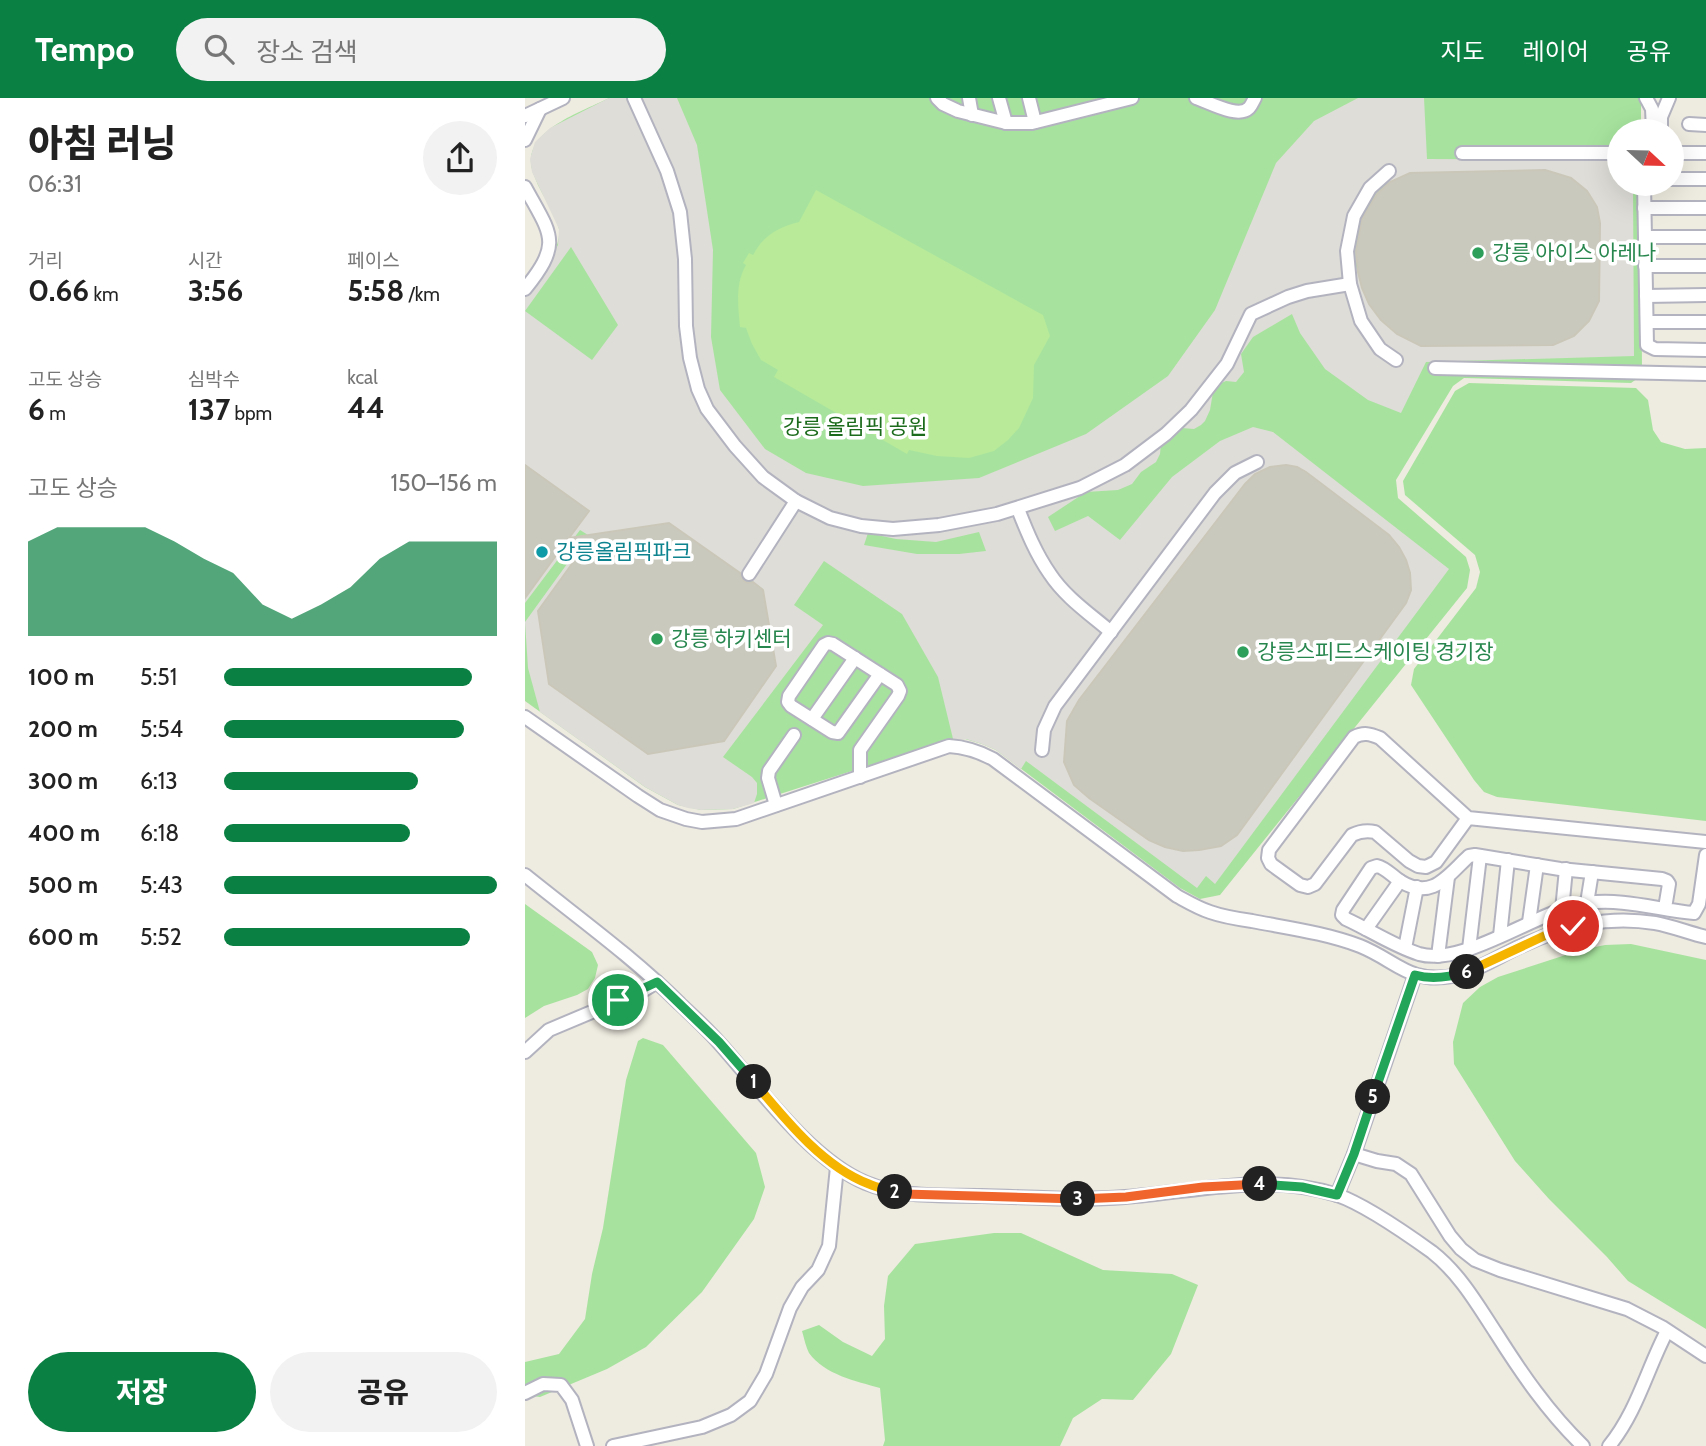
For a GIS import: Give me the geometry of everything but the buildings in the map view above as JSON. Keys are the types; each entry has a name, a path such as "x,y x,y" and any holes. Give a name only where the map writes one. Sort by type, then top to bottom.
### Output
{"street":[{"path":"525,117 563,98"},
{"path":"634,98 667,171 680,212 690,358 698,389 707,409 763,477 796,501 830,518 861,526 893,529 951,523 1017,509 1080,488 1125,465 1166,435 1191,410 1227,364 1251,314 1307,291 1350,284"},
{"path":"937,98 951,108 1006,123 1035,122 1132,98"},
{"path":"969,98 972,115"},
{"path":"999,98 1006,123"},
{"path":"1029,98 1035,122"},
{"path":"1196,98 1231,103 1234,112 1249,108 1255,98"},
{"path":"1646,98 1652,109 1652,119"},
{"path":"1661,119 1669,98"},
{"path":"525,140 540,109"},
{"path":"1689,124 1706,125"},
{"path":"1462,153 1607,153"},
{"path":"1684,153 1706,153"},
{"path":"1389,171 1370,188 1354,216 1347,251 1350,284 1361,321 1380,349 1396,360"},
{"path":"1684,179 1706,179"},
{"path":"525,187 547,228 551,245 545,262 525,289"},
{"path":"1644,196 1647,345 1655,349 1706,349"},
{"path":"1644,208 1706,208"},
{"path":"1645,237 1706,237"},
{"path":"1645,266 1706,266"},
{"path":"1646,296 1706,295"},
{"path":"1647,322 1706,322"},
{"path":"1435,368 1706,374"},
{"path":"1042,750 1044,730 1055,706 1215,493 1235,473 1257,462"},
{"path":"749,574 796,501"},
{"path":"1017,509 1033,546 1051,577 1111,632"},
{"path":"860,777 860,750 898,696 900,691 897,685 880,674 833,644 828,643 789,696 788,702 791,706 832,732 838,733 880,674"},
{"path":"812,719 855,658"},
{"path":"525,717 638,796 673,816 702,822 736,819 949,746 978,751 993,759 1177,896 1196,907 1226,916 1338,939 1377,954 1415,975 1433,978 1471,971 1544,936 1573,926 1601,922 1632,920 1658,923 1706,937"},
{"path":"1468,818 1436,862 1426,866 1418,866 1409,861 1375,832 1368,830 1352,835 1315,884 1308,887 1300,885 1271,864 1268,858 1269,850 1315,788 1354,737 1361,733 1380,738 1468,818 1706,842"},
{"path":"776,805 768,778 769,771 795,735"},
{"path":"1665,908 1669,884 1667,881 1469,856 1448,877 1431,888 1417,887 1400,881 1377,866 1371,869 1342,915 1420,954 1448,955 1469,949 1529,922 1587,903 1665,908 1694,914 1698,909 1706,855"},
{"path":"1469,949 1480,856"},
{"path":"1500,936 1508,860"},
{"path":"1529,922 1537,865"},
{"path":"1562,910 1566,869"},
{"path":"1587,903 1592,872"},
{"path":"525,875 657,982 719,1042 780,1113 816,1149 854,1177 869,1185 904,1194 1097,1199 1265,1183 1302,1187 1337,1195 1361,1206 1433,1253 1457,1276 1535,1392 1565,1429 1583,1446"},
{"path":"1438,956 1448,877"},
{"path":"1366,929 1400,881"},
{"path":"1405,948 1417,887"},
{"path":"1337,1195 1354,1154 1415,975"},
{"path":"525,1052 549,1030 657,982"},
{"path":"1354,1154 1396,1164 1411,1174 1450,1236 1475,1261 1627,1309 1706,1356"},
{"path":"613,1446 702,1427 731,1415 750,1401 766,1374 790,1308 802,1287 818,1270 829,1246 837,1167"},
{"path":"1609,1446 1642,1391 1667,1331"},
{"path":"525,1393 543,1384 561,1385 572,1400 587,1446"}],"green space":[{"name":"강릉 올림픽 공원","path":"609,98 1641,98 1641,119 1607,119 1607,196 1641,196 1642,372 1631,383 1464,378 1453,386 1396,480 1398,498 1466,557 1470,570 1467,588 1220,895 1200,899 1180,888 996,750 965,739 880,762 733,809 701,810 678,805 645,787 525,701 525,296 553,255 559,237 553,213 534,176 531,159 541,138 561,121"},
{"path":"816,190 1043,315 1050,336 1034,365 1033,398 1019,428 994,451 969,458 937,456 909,450 907,454 774,377 778,370 761,360 746,328 740,327 738,295 746,265 743,263 749,253 753,255 772,233 799,222"},
{"path":"1469,383 1636,388 1648,400 1653,430 1661,442 1685,449 1706,448 1706,821 1497,797 1484,792 1411,685 1414,669 1476,588 1480,572 1475,555 1405,495 1403,481 1455,391"},
{"path":"525,904 592,952 598,965 595,978 588,989 544,1006 525,1018"},
{"path":"1631,944 1706,960 1706,1329 1628,1281 1549,1199 1515,1161 1454,1064 1453,1042 1463,1003 1480,987 1498,977 1581,950 1605,945"},
{"path":"643,1038 663,1045 756,1153 765,1187 754,1219 702,1292 646,1347 607,1369 540,1397 525,1395 525,1362 559,1354 585,1319 603,1228 626,1080 638,1041"},
{"path":"994,1233 1021,1233 1103,1270 1172,1274 1198,1285 1171,1354 1133,1400 1102,1399 1073,1418 1060,1446 883,1446 885,1440 880,1388 841,1376 823,1367 809,1353 802,1331 819,1325 843,1342 872,1356 885,1339 884,1306 888,1276 915,1244"}],"shaded area":[{"path":"609,98 677,98 697,145 713,250 711,337 720,390 765,449 806,473 863,486 979,478 1086,434 1168,376 1215,310 1276,163 1314,121 1358,98 1424,98 1427,159 1607,160 1607,196 1633,196 1634,356 1426,362 1401,413 1368,400 1325,369 1300,333 1292,314 1253,337 1241,354 1244,372 1236,382 1226,381 1219,384 1213,392 1205,421 1194,429 1182,428 1161,443 1156,462 1141,472 1132,484 1118,490 1086,492 1048,517 1055,531 1088,516 1120,540 1172,477 1220,441 1253,427 1273,432 1449,569 1215,884 1206,876 1197,888 1026,761 1021,769 996,750 982,744 966,739 954,743 938,677 902,614 824,561 794,605 823,625 723,757 757,783 754,803 733,809 688,808 645,787 540,712 528,668 525,622 588,535 580,530 525,603 525,594 527,595 588,511 525,465 525,311 525,296 540,277 558,245 559,229 532,172 530,159 535,142 550,128","holes":["1545,170 1571,178 1587,191 1597,208 1600,223 1599,301 1589,321 1574,336 1553,345 1421,345 1397,334 1369,304 1356,266 1355,241 1362,215 1372,197 1387,183 1410,173","571,247 618,325 592,360 525,311","1286,465 1306,472 1389,535 1406,560 1411,590 1406,603 1237,835 1221,846 1199,850 1183,851 1165,847 1149,840 1089,798 1064,762 1067,721 1079,700 1245,484 1255,474 1270,467","669,523 763,589 776,666 724,741 648,754 538,612 594,534","979,532 986,551 917,554 864,545 868,533 896,539 936,542"]}],"place":[{"name":"강릉 아이스 아레나","path":"1478,253"},
{"name":"강릉올림픽파크","path":"542,552"},
{"name":"강릉 하키센터","path":"657,639"},
{"name":"강릉스피드스케이팅 경기장","path":"1243,652"}],"route":[{"path":"618,1000 657,982 719,1042 780,1113 816,1149 837,1167 869,1185 904,1194 1097,1199 1265,1183 1302,1187 1337,1195 1354,1154 1415,975 1433,978 1471,971 1544,936 1573,926"}]}
